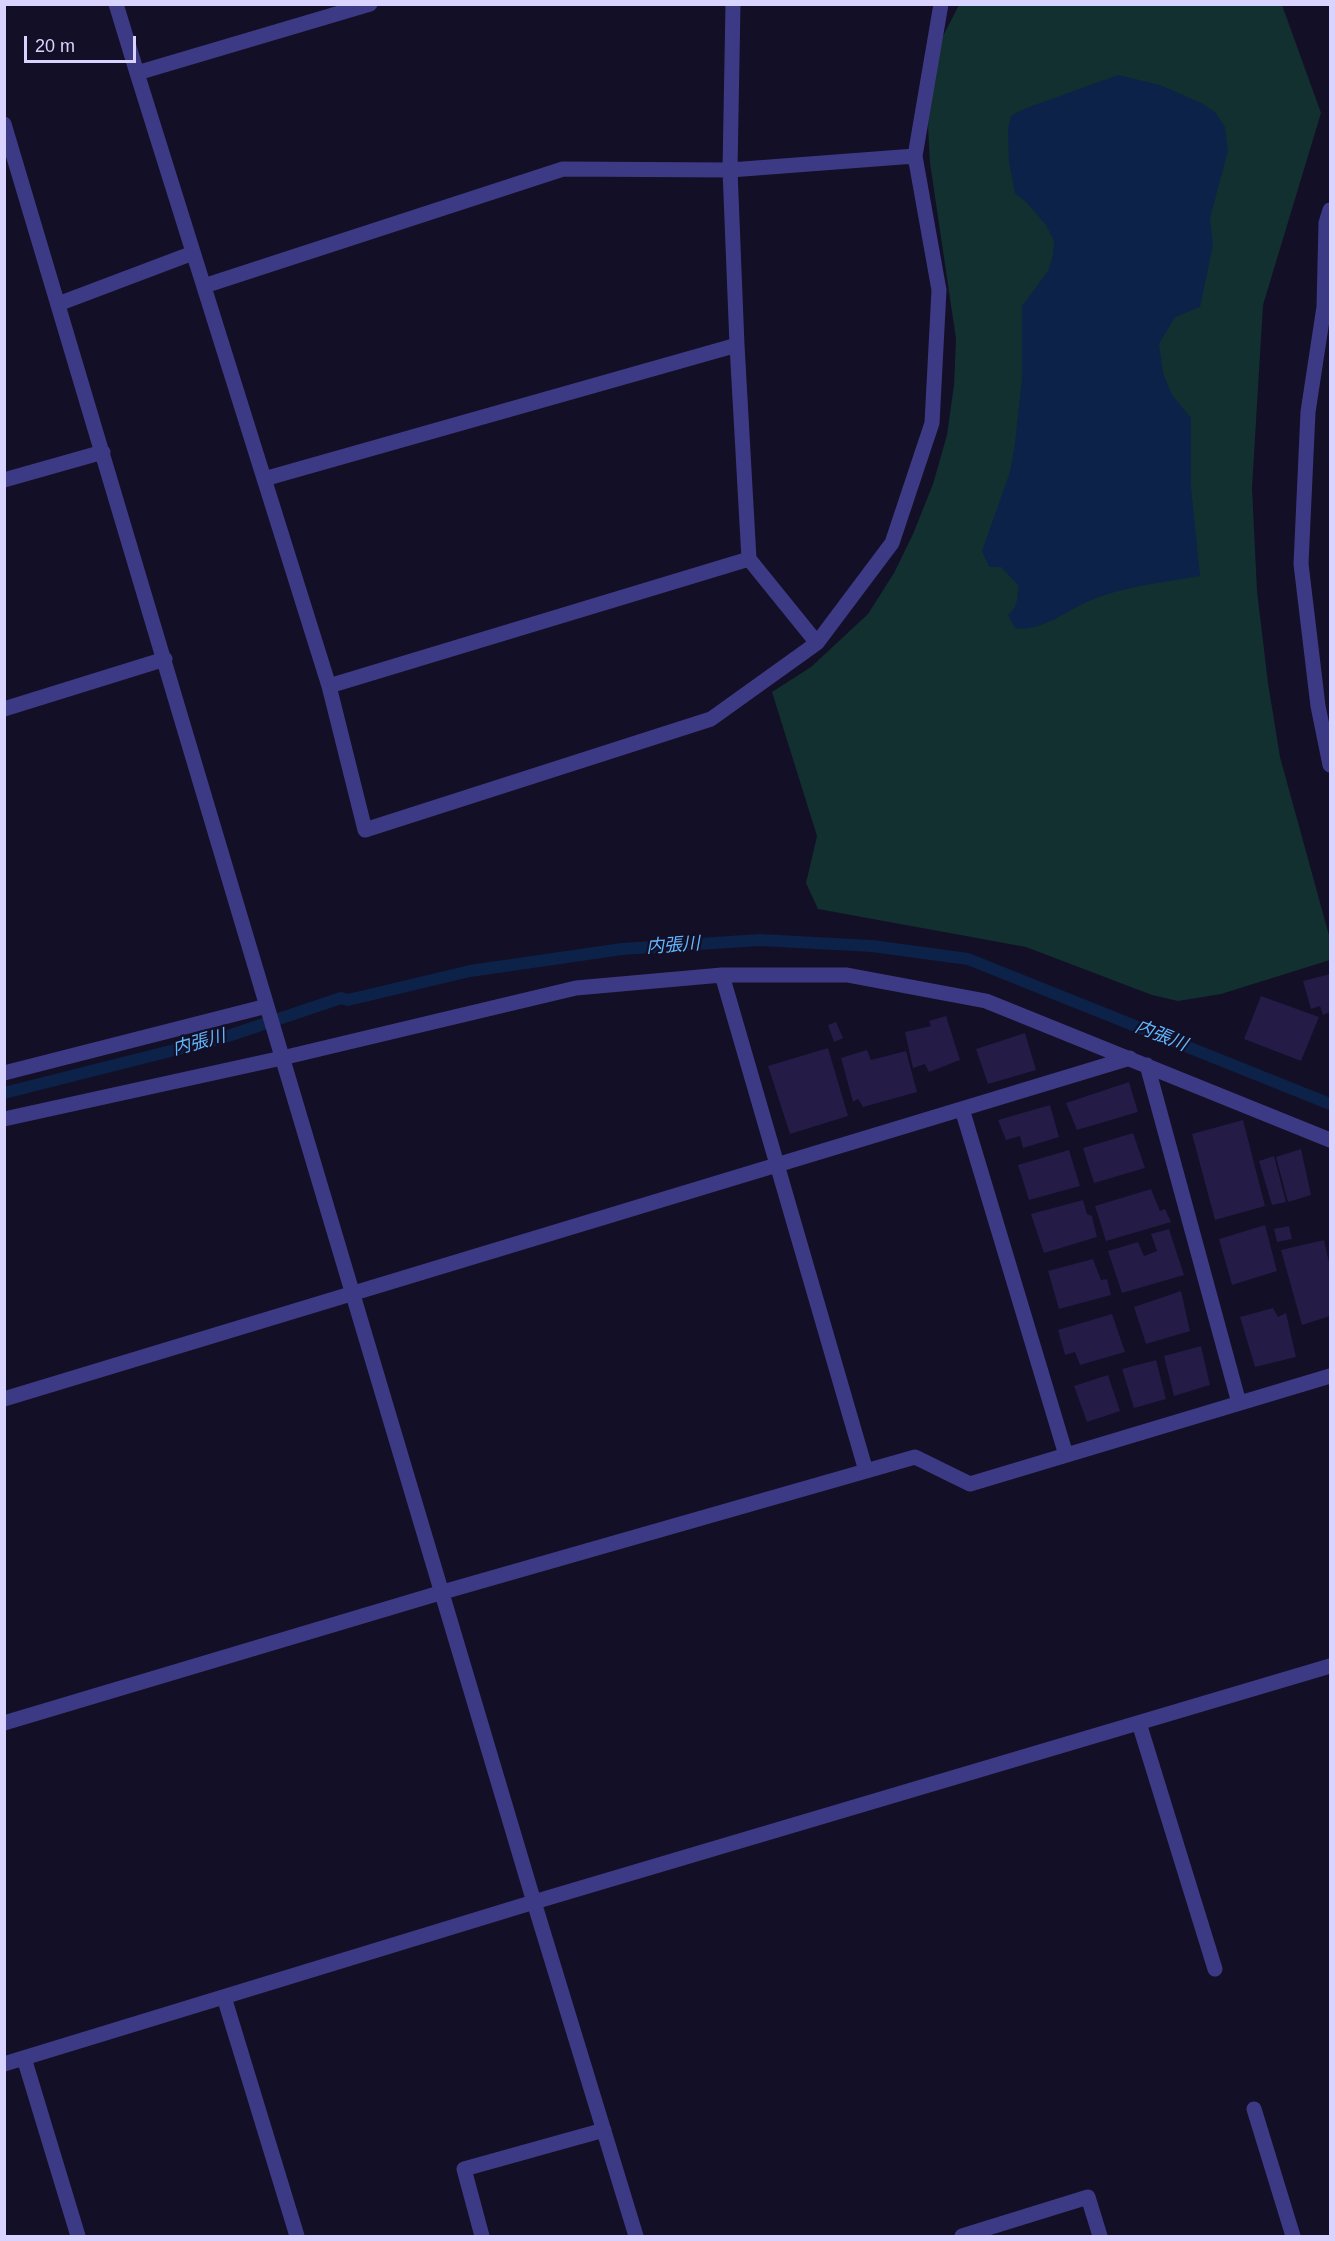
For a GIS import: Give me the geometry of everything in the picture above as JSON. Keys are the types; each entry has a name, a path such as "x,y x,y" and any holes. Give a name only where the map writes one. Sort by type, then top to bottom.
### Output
{"street":[{"path":"116,4 329,686 365,830 711,719 817,643 892,543 932,423 939,290 915,156 941,4"},
{"path":"137,73 369,4"},
{"path":"734,4 730,171 748,559 817,643"},
{"path":"4,124 534,1902 636,2236"},
{"path":"204,286 562,169 730,171 915,156"},
{"path":"1330,210 1326,223 1324,307 1308,412 1301,564 1318,706 1330,765"},
{"path":"58,304 193,253"},
{"path":"1324,307 1330,291"},
{"path":"264,479 737,345"},
{"path":"4,480 103,452"},
{"path":"329,686 748,559"},
{"path":"4,709 165,659"},
{"path":"722,975 867,1471"},
{"path":"4,1119 281,1052 576,988 722,975 847,975 986,1001 1330,1140"},
{"path":"4,1073 268,1008"},
{"path":"4,1399 1130,1058"},
{"path":"1147,1065 1239,1403"},
{"path":"962,1109 1066,1455"},
{"path":"4,1723 443,1592 915,1457 969,1484 1330,1376"},
{"path":"4,2064 534,1902 1330,1666"},
{"path":"1139,1723 1215,1969"},
{"path":"224,1997 297,2236"},
{"path":"24,2058 78,2236"},
{"path":"1254,2109 1293,2236"},
{"path":"482,2236 464,2169 604,2130"},
{"path":"962,2236 1088,2197 1100,2236"}],"green space":[{"path":"959,5 1282,5 1321,113 1263,305 1252,488 1257,591 1280,757 1330,939 1330,960 1221,994 1178,1001 1152,995 1026,947 818,909 806,883 817,836 772,692 811,667 868,614 894,573 913,534 933,484 947,435 954,385 956,339 930,163 928,127 933,79 943,36"}],"water":[{"path":"1118,75 1160,85 1201,103 1215,112 1225,127 1228,151 1210,218 1213,245 1200,307 1175,317 1159,344 1163,373 1172,395 1191,418 1191,487 1200,576 1107,594 1040,625 1023,629 1015,628 1008,615 1016,605 1018,585 1001,567 989,567 982,551 1010,472 1015,443 1022,378 1022,306 1048,271 1054,241 1046,225 1025,201 1015,194 1009,161 1008,129 1011,116 1024,109"}],"building":[{"path":"1330,974 1330,1012 1323,1015 1320,1006 1311,1009 1303,981"},
{"path":"1261,996 1319,1017 1301,1061 1244,1039"},
{"path":"946,1016 960,1060 929,1072 925,1064 913,1068 905,1032 931,1026 929,1021"},
{"path":"836,1022 843,1038 834,1042 828,1025"},
{"path":"1025,1033 1036,1070 988,1084 976,1049"},
{"path":"828,1048 848,1116 790,1134 768,1066"},
{"path":"867,1050 871,1060 906,1051 917,1092 863,1107 858,1099 853,1102 841,1058"},
{"path":"1129,1082 1138,1112 1077,1130 1066,1103"},
{"path":"1050,1105 1059,1137 1023,1148 1020,1136 1006,1140 998,1120"},
{"path":"1243,1120 1265,1206 1215,1220 1192,1134"},
{"path":"1133,1133 1145,1168 1094,1183 1083,1148"},
{"path":"1301,1149 1311,1195 1288,1202 1276,1157"},
{"path":"1069,1150 1080,1186 1029,1200 1018,1165"},
{"path":"1274,1156 1286,1202 1272,1205 1259,1161"},
{"path":"1151,1189 1160,1211 1165,1209 1171,1222 1106,1241 1095,1206"},
{"path":"1083,1200 1087,1214 1092,1216 1097,1237 1044,1253 1031,1214"},
{"path":"1265,1225 1277,1271 1232,1285 1219,1239"},
{"path":"1289,1226 1292,1239 1277,1242 1274,1229"},
{"path":"1169,1229 1184,1275 1122,1293 1108,1251 1138,1242 1144,1256 1157,1251 1151,1234"},
{"path":"1324,1240 1330,1267 1330,1316 1302,1325 1281,1250"},
{"path":"1093,1259 1101,1280 1107,1279 1111,1295 1059,1309 1048,1271"},
{"path":"1181,1291 1190,1331 1146,1344 1134,1307"},
{"path":"1273,1308 1278,1317 1286,1313 1296,1357 1255,1367 1240,1317"},
{"path":"1112,1314 1125,1352 1080,1365 1075,1352 1065,1355 1058,1330"},
{"path":"1201,1346 1210,1385 1174,1396 1164,1356"},
{"path":"1156,1360 1166,1399 1134,1408 1122,1369"},
{"path":"1108,1375 1120,1411 1087,1422 1074,1386"}],"waterway":[{"name":"内張川","path":"4,1093 222,1038 341,998 348,1000 470,971 622,949 760,940 872,946 968,959 1330,1104"}]}
